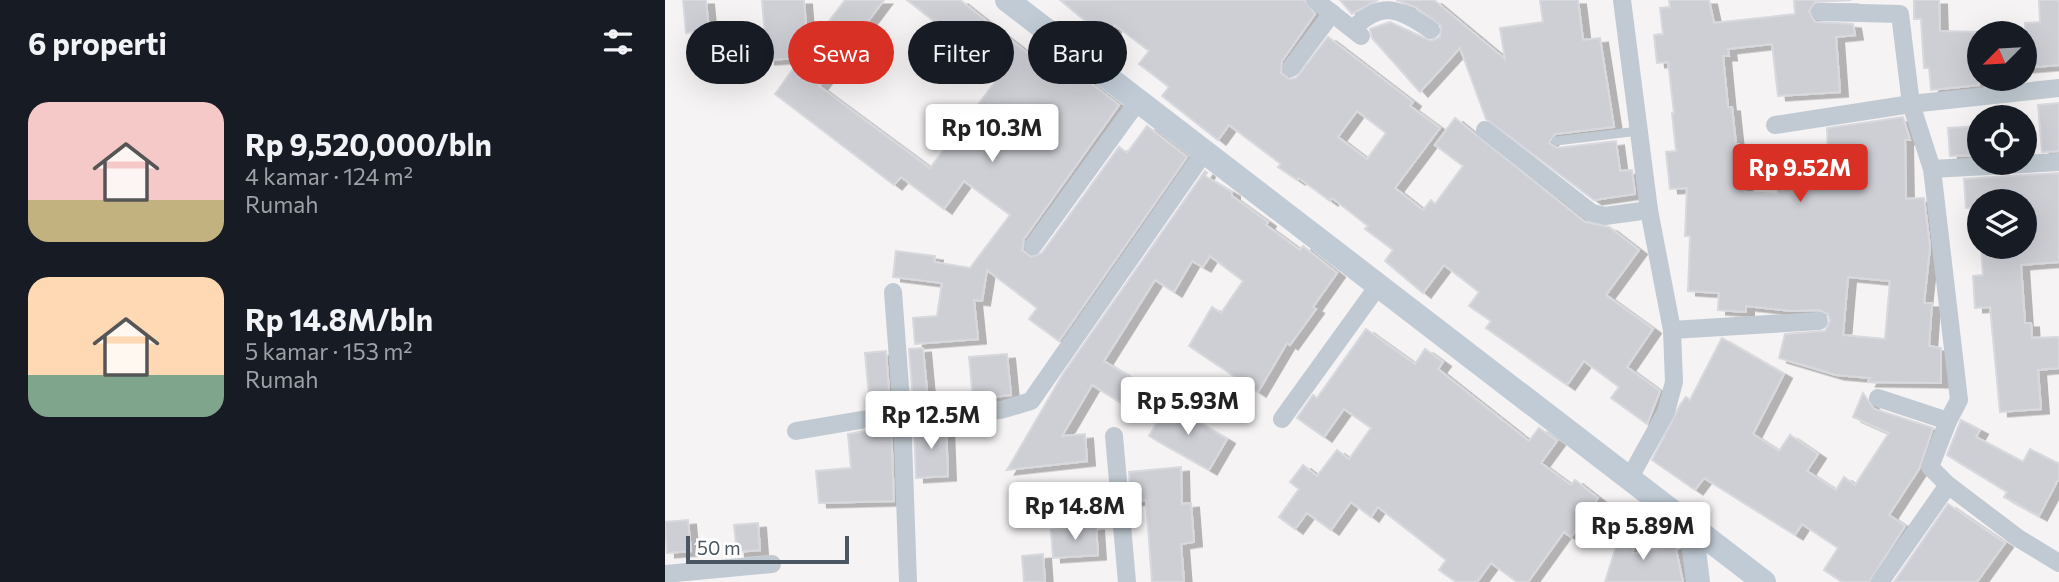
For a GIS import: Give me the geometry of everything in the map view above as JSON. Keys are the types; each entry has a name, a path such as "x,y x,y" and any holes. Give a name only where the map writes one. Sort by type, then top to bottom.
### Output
{"main road":[{"path":"1007,0 1763,582"},
{"path":"1691,526 1698,582"}],"street":[{"path":"1315,0 1357,32 1365,14 1385,4 1395,6 1431,30"},
{"path":"1622,0 1649,210 1672,330 1674,382 1666,412 1629,479"},
{"path":"1820,12 1900,14 1911,104 1932,169 1960,391 1928,464 1948,485 2018,538 2056,553"},
{"path":"1291,68 1332,13"},
{"path":"1775,125 1911,104 2059,88"},
{"path":"1033,246 1138,101"},
{"path":"1485,130 1592,213 1605,216 1649,210"},
{"path":"796,431 902,413 1001,411 1031,401 1205,151"},
{"path":"1932,169 2059,162"},
{"path":"1282,419 1378,286"},
{"path":"894,292 902,413 908,582"},
{"path":"1672,330 1819,321"},
{"path":"1878,398 1948,421"},
{"path":"1114,436 1127,582"},
{"path":"1880,582 1948,485"},
{"path":"665,574 772,564"}],"lane":[{"path":"1556,141 1639,131"}],"building":[{"path":"683,0 706,0 708,21 686,21 686,33"},
{"path":"762,0 804,0 806,21 788,21 788,59 774,60 774,21 764,21"},
{"path":"845,0 884,0 868,21 829,21"},
{"path":"907,0 960,0 987,21 934,21"},
{"path":"1060,0 1304,0 1315,14 1282,61 1281,73 1289,79 1296,78 1328,37 1413,102 1410,106 1440,128 1395,188 1423,210 1431,200 1435,204 1463,166 1435,145 1455,118 1585,222 1609,227 1639,250 1606,295 1653,329 1627,367 1660,391 1647,424 1611,398 1619,387 1584,361 1567,385 1486,328 1491,321 1469,306 1479,292 1444,265 1423,293 1385,261 1393,250 1365,229 1368,226 1332,198 1330,201 1299,178 1297,180 1278,167 1281,164 1229,125 1218,140 1162,96 1169,87 1139,64 1149,51 1127,34 1127,21 1085,21","holes":["1357,111 1386,133 1367,159 1338,137"]},
{"path":"1340,0 1378,0 1352,14"},
{"path":"1396,0 1434,0 1505,59 1500,28 1543,22 1540,0 1578,0 1583,40 1600,38 1614,127 1555,134 1549,143 1557,148 1616,141 1620,171 1632,170 1635,194 1594,200 1486,119 1460,48 1420,92 1372,38 1370,29 1390,22 1431,41 1440,37 1441,26 1415,7"},
{"path":"1669,0 1709,0 1714,23 1795,14 1794,0 1851,0 1815,2 1809,11 1815,22 1853,24 1855,35 1836,37 1840,92 1778,96 1772,44 1728,49 1729,56 1723,56 1728,107 1732,107 1745,192 1778,194 1777,169 1813,167 1813,157 1828,156 1827,128 1903,117 1910,140 1905,140 1906,199 1924,198 1930,247 1924,303 1932,303 1929,346 1941,348 1941,383 1868,382 1870,378 1836,375 1779,358 1785,334 1825,331 1830,321 1828,314 1819,310 1791,311 1746,306 1746,312 1718,310 1719,293 1688,291 1690,236 1685,236 1687,188 1670,189 1666,152 1676,151 1674,113 1668,62 1657,63 1654,35 1663,34 1660,8 1670,7","holes":["1848,277 1890,281 1885,339 1843,335"]},
{"path":"1914,0 1939,0 1940,31 1967,32 1967,86 1931,90 1929,68 1924,68 1921,19 1914,19"},
{"path":"2039,0 2059,0 2059,65 2037,67 2037,22 2040,22"},
{"path":"1014,42 1028,53 1028,84 1092,84 1119,105 1024,239 1022,250 1031,257 1042,253 1119,147 1127,153 1147,126 1187,157 1059,341 1029,319 1037,308 987,270 982,301 974,300 978,339 915,344 913,318 937,316 942,283 893,277 896,251 935,256 934,262 970,268 1010,215 964,181 944,209 901,177 894,185 775,94 788,76 788,84 821,84 819,86 930,168 993,84 1014,84"},
{"path":"2059,103 2059,151 2042,152 2038,105"},
{"path":"1967,127 1967,155 1950,156 1948,128"},
{"path":"1205,171 1205,176 1232,192 1232,196 1268,222 1266,225 1300,250 1303,246 1337,273 1313,307 1316,309 1290,345 1287,343 1258,392 1189,346 1212,307 1221,313 1243,281 1210,256 1203,267 1192,261 1174,292 1155,280 1104,361 1133,379 1120,402 1092,385 1062,436 1085,434 1087,461 1007,470 1063,374"},
{"path":"2059,173 2059,262 2021,265 2025,323 2031,323 2032,338 2059,337 2059,368 2038,370 2041,409 2000,412 1990,307 1975,308 1973,276 1983,275 1982,259 2037,259 2037,189 1967,189 1966,208 1964,179"},
{"path":"1366,329 1415,364 1425,349 1443,362 1438,369 1529,441 1539,428 1557,441 1541,463 1571,485 1575,480 1598,498 1571,537 1564,532 1528,582 1517,582 1491,563 1477,582 1456,582 1439,570 1446,560 1378,507 1371,517 1351,502 1331,530 1307,513 1295,529 1279,517 1299,489 1290,482 1303,465 1317,476 1337,450 1349,459 1371,428 1344,409 1324,437 1297,418 1313,395 1317,398"},
{"path":"1722,338 1784,374 1753,434 1779,451 1790,435 1818,454 1807,471 1836,490 1844,477 1855,485 1889,433 1853,417 1863,393 1874,409 1933,428 1919,469 1889,515 1905,526 1869,582 1842,582 1824,570 1838,548 1802,524 1795,535 1704,478 1695,490 1652,460 1680,405 1686,397 1690,400"},
{"path":"923,348 928,401 913,401 909,349"},
{"path":"886,351 890,404 870,407 865,353"},
{"path":"1007,354 1011,395 973,399 969,357"},
{"path":"1168,404 1227,439 1209,470 1149,436"},
{"path":"1961,420 1980,430 1976,437 2023,462 2030,449 2059,464 2059,478 2039,516 2004,497 2007,492 1947,455"},
{"path":"914,424 946,426 948,476 916,478"},
{"path":"891,426 894,501 819,503 816,471 851,468 848,434"},
{"path":"1181,467 1182,504 1191,503 1194,542 1181,544 1184,582 1152,582 1146,500 1131,501 1129,472"},
{"path":"1948,504 2005,543 1977,582 1894,582"},
{"path":"688,520 691,551 667,553 665,522"},
{"path":"758,523 760,550 737,552 734,525"},
{"path":"1623,524 1640,529 1632,554 1675,545 1683,582 1605,582"},
{"path":"1096,526 1098,555 1053,558 1051,530"},
{"path":"1043,554 1045,582 1024,582 1022,556"}]}
